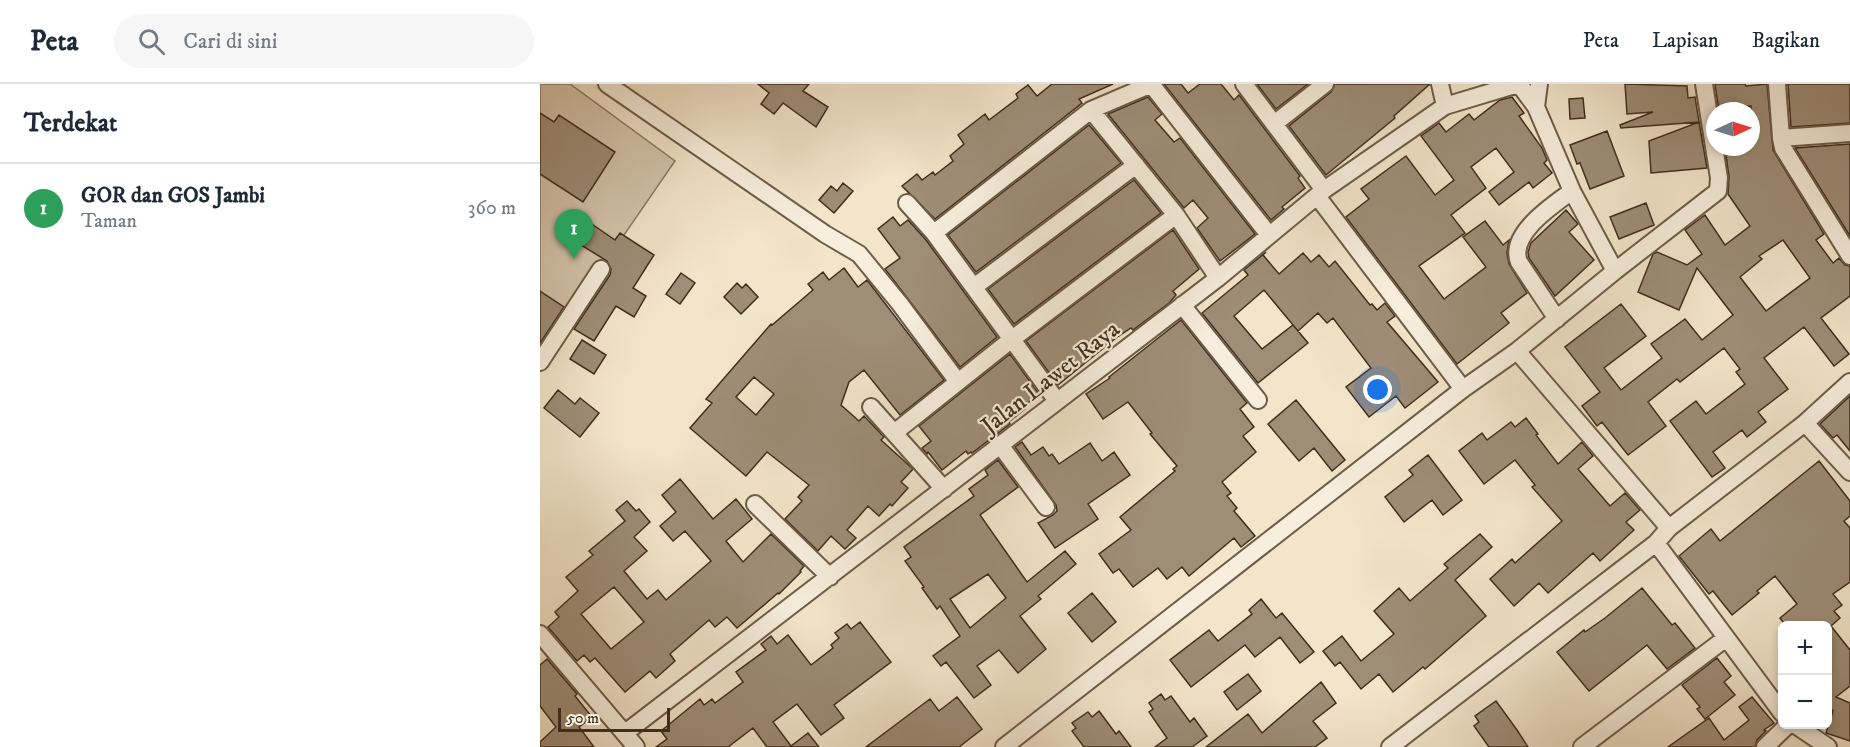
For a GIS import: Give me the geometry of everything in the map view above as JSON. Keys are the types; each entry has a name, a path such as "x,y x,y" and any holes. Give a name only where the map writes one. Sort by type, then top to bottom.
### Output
{"street":[{"path":"606,84 825,234 844,243 859,254 900,304 958,382"},
{"path":"933,233 1091,110 1152,84 1269,235"},
{"path":"1244,84 1462,389"},
{"path":"1274,124 1325,84"},
{"path":"1440,84 1445,106"},
{"path":"1518,84 1536,107 1572,191 1615,271"},
{"name":"Jalan Lawet Raya","path":"625,733 1218,278 1320,193 1445,106 1518,84"},
{"path":"1536,107 1539,84"},
{"path":"1004,747 1462,389 1517,351 1718,191 1719,178 1704,84"},
{"path":"1777,84 1783,148 1850,256"},
{"path":"1091,110 1176,215 1218,278"},
{"path":"1781,138 1849,135"},
{"path":"974,287 1136,165"},
{"path":"1557,319 1519,262 1516,251 1526,231 1547,209 1572,191"},
{"path":"907,203 933,233 1058,401"},
{"path":"894,433 1012,339 1176,215"},
{"path":"540,362 601,269"},
{"path":"1182,305 1258,399"},
{"path":"1517,351 1669,528"},
{"path":"1390,747 1656,543 1669,528 1805,423 1850,382"},
{"path":"871,407 944,489"},
{"path":"1805,423 1848,467"},
{"path":"1000,445 1046,507"},
{"path":"755,504 830,577"},
{"path":"1656,543 1778,708"},
{"path":"540,634 636,747"},
{"path":"1582,747 1726,638"},
{"path":"1765,747 1784,729"},
{"path":"1801,729 1828,747"}],"shaded area":[{"path":"540,84 570,84 675,161 540,357"}],"building":[{"path":"758,84 809,84 803,91 828,107 816,127 783,103 774,114 761,104 769,93"},
{"path":"1052,84 1113,84 1079,99 1082,103 935,219 902,186 917,174 922,180 933,172 935,175 953,161 950,156 964,144 958,135 985,114 989,120 1018,98 1016,94 1028,85 1037,96"},
{"path":"1164,84 1181,84 1188,93 1200,84 1221,84 1234,100 1239,95 1300,176 1298,178 1305,188 1282,207 1284,209 1271,220"},
{"path":"1257,84 1308,84 1276,109"},
{"path":"1335,84 1430,84 1394,116 1395,118 1326,175 1289,126 1331,92"},
{"path":"1625,84 1687,86 1688,98 1695,97 1699,122 1621,128 1620,125 1653,112 1627,114"},
{"path":"1715,84 1745,84 1746,86 1767,84 1773,150 1824,234 1816,240 1833,263 1839,258 1845,265 1850,266 1850,296 1821,318 1849,354 1834,366 1804,327 1764,358 1788,389 1758,412 1766,422 1747,437 1742,430 1713,452 1725,468 1712,477 1670,421 1696,401 1706,414 1745,384 1736,372 1740,369 1724,348 1680,382 1677,379 1648,402 1666,426 1628,455 1602,422 1597,426 1582,406 1600,392 1565,347 1621,304 1646,336 1604,368 1621,390 1662,358 1651,344 1685,319 1702,340 1733,315 1697,268 1679,310 1638,292 1653,254 1657,252 1687,265 1702,254 1685,230 1705,215 1725,245 1750,226 1728,194 1729,177 1726,156 1760,156 1760,102 1718,102","holes":["1783,240 1810,278 1766,311 1740,277 1762,259 1759,256"]},
{"path":"1788,84 1850,84 1850,123 1791,127"},
{"path":"1148,97 1162,114 1155,120 1174,142 1180,138 1255,234 1220,261 1197,228 1208,218 1193,200 1184,208 1108,114"},
{"path":"1512,97 1524,113 1519,116 1542,148 1547,160 1544,163 1552,173 1533,188 1529,182 1499,205 1489,192 1514,172 1496,148 1471,167 1486,188 1451,215 1465,233 1419,266 1444,299 1486,267 1463,237 1485,221 1503,245 1509,240 1507,253 1509,264 1527,293 1501,313 1509,323 1457,364 1346,217 1369,199 1361,189 1406,156 1435,195 1454,180 1421,136 1439,123 1446,132 1469,114 1474,120 1500,100"},
{"path":"1583,98 1585,118 1570,119 1569,99"},
{"path":"540,113 554,122 559,115 615,152 583,202 540,174"},
{"path":"1699,122 1707,168 1651,173 1649,141"},
{"path":"1089,125 1121,163 976,272 948,235"},
{"path":"1607,131 1624,176 1590,189 1570,145"},
{"path":"1850,144 1850,236 1795,148"},
{"path":"1134,180 1161,213 1014,324 988,289"},
{"path":"843,183 853,191 834,213 819,200 831,186 837,191"},
{"path":"1646,203 1654,225 1619,239 1610,217"},
{"path":"1566,210 1578,224 1569,232 1594,260 1555,296 1529,258 1528,252 1531,243"},
{"path":"893,217 900,226 908,220 926,240 997,337 960,367 885,269 900,258 878,229"},
{"path":"586,220 615,240 620,233 654,255 633,288 646,296 634,317 616,306 594,341 574,329 610,275 611,269 607,261 573,240"},
{"path":"1173,230 1199,269 1173,291 1176,295 1169,303 1133,330 1131,328 1116,338 1058,385 1026,341"},
{"path":"1266,252 1263,255 1279,274 1303,253 1311,262 1319,255 1329,267 1335,261 1370,305 1372,304 1377,310 1385,303 1395,316 1387,322 1438,382 1405,408 1396,396 1369,417 1346,387 1371,368 1333,318 1327,323 1318,313 1298,331 1308,343 1258,383 1202,313 1248,275 1244,270","holes":["1264,290 1298,331 1293,325 1262,349 1234,316"]},
{"path":"844,268 858,287 867,280 944,380 900,415 864,370 849,382 841,405 859,421 864,416 884,437 881,440 913,469 901,482 908,488 892,506 890,504 879,516 868,506 847,530 856,538 845,549 831,536 818,551 785,519 802,501 798,497 809,485 767,452 746,476 690,428 712,403 706,399 771,324 813,290 808,284 823,272 829,280","holes":["754,377 774,394 756,415 736,397"]},
{"path":"681,273 695,283 680,304 666,294"},
{"path":"737,283 742,288 746,284 758,297 741,314 724,297"},
{"path":"540,291 564,307 540,343"},
{"path":"1181,320 1247,403 1240,409 1254,427 1243,436 1256,452 1222,482 1231,493 1227,496 1237,508 1234,511 1255,536 1241,547 1234,538 1189,576 1182,567 1167,579 1158,568 1133,587 1119,569 1113,573 1099,554 1131,530 1120,517 1175,471 1173,469 1177,466 1150,434 1152,433 1128,402 1103,419 1086,394 1110,378"},
{"path":"582,340 606,355 594,374 570,359"},
{"path":"1010,354 1039,394 1024,406 1026,408 1009,422 1010,424 972,453 968,454 966,451 942,470 922,448 931,441 919,426"},
{"path":"558,390 575,404 580,398 599,413 580,437 544,408"},
{"path":"1850,396 1850,451 1837,435 1833,438 1820,424"},
{"path":"1296,400 1345,460 1332,471 1314,448 1299,461 1268,424"},
{"path":"1526,418 1558,464 1582,442 1593,456 1578,469 1610,506 1625,493 1640,510 1626,522 1634,530 1600,561 1593,553 1548,593 1539,583 1514,606 1490,579 1512,559 1515,563 1562,521 1532,487 1535,485 1515,460 1484,484 1459,451 1482,433 1487,440 1511,422 1515,427"},
{"path":"1022,442 1031,455 1043,447 1059,464 1090,443 1102,461 1114,452 1130,475 1088,504 1098,519 1055,548 1038,523 1057,511 1056,505 1015,447"},
{"path":"1428,455 1462,500 1443,515 1432,500 1404,522 1385,497 1413,475 1409,470"},
{"path":"998,460 1018,487 980,515 1027,582 1065,551 1076,564 1038,596 1041,599 1020,616 1046,649 1018,673 999,650 977,666 991,685 974,698 946,662 941,666 933,656 960,636 940,606 937,609 905,561 911,557 904,547 974,496 969,489 988,475 985,470","holes":["988,574 1006,598 970,628 950,599"]},
{"path":"1819,461 1850,501 1850,516 1844,521 1850,528 1850,582 1833,594 1842,605 1834,611 1840,618 1832,625 1832,621 1782,621 1780,618 1797,604 1775,576 1757,591 1759,593 1732,615 1713,591 1709,594 1679,556 1711,529 1720,541"},
{"path":"680,479 713,519 736,499 752,519 726,541 743,562 771,534 804,566 779,594 737,628 727,617 715,627 709,620 670,654 675,661 656,678 650,671 625,692 595,658 590,662 584,655 577,661 548,627 559,617 555,612 578,591 566,577 593,555 589,551 625,521 616,510 627,501 636,511 639,509 650,522 634,537 647,551 624,571 647,599 658,590 666,600 711,561 685,531 673,541 660,526 676,512 662,495","holes":["614,587 644,622 611,649 581,614"]},
{"path":"1480,534 1492,547 1455,580 1486,616 1425,669 1423,667 1393,692 1379,674 1361,689 1340,662 1335,666 1323,651 1342,636 1361,661 1394,634 1374,611 1399,588 1410,601 1448,568 1444,564"},
{"path":"1642,588 1672,625 1675,623 1695,648 1667,669 1647,645 1589,691 1557,652"},
{"path":"1092,593 1116,622 1092,642 1068,613"},
{"path":"1261,599 1276,618 1282,613 1314,652 1300,663 1280,637 1255,657 1245,645 1191,687 1170,660 1209,630 1218,641 1252,614 1249,610"},
{"path":"860,622 891,662 834,705 844,718 821,735 797,704 773,722 791,746 808,733 819,747 767,747 753,728 728,747 656,747 667,739 661,731 700,699 704,705 712,699 715,703 743,682 736,672 766,650 761,644 771,636 777,644 788,635 811,665 833,648 831,645 839,638 835,633 847,624 851,629"},
{"path":"1832,627 1850,650 1850,686 1836,697 1850,703 1850,741 1826,733 1827,729 1832,729"},
{"path":"1717,658 1731,676 1724,682 1735,695 1705,719 1697,709 1700,707 1682,685"},
{"path":"547,659 577,694 575,696 592,717 579,727 594,747 540,747 540,742 556,727 540,706 540,665"},
{"path":"1248,674 1261,691 1237,710 1224,692"},
{"path":"1321,682 1336,703 1313,721 1327,738 1315,747 1206,747 1248,714 1262,733"},
{"path":"1161,694 1165,700 1171,696 1190,722 1194,718 1207,736 1192,747 1155,747 1167,738 1149,712 1153,709 1149,703"},
{"path":"957,697 982,729 959,747 866,747 930,699 939,711"},
{"path":"1752,697 1774,723 1764,730 1766,731 1757,740 1755,747 1668,747 1709,718 1724,740 1749,720 1739,707"},
{"path":"1496,701 1528,747 1489,747 1474,726 1479,722 1475,716"},
{"path":"1099,711 1116,734 1119,731 1131,747 1084,747 1072,731 1076,728 1072,723 1088,712 1092,717"}],"place":[{"name":"GOR dan GOS Jambi","path":"574,259"}]}
